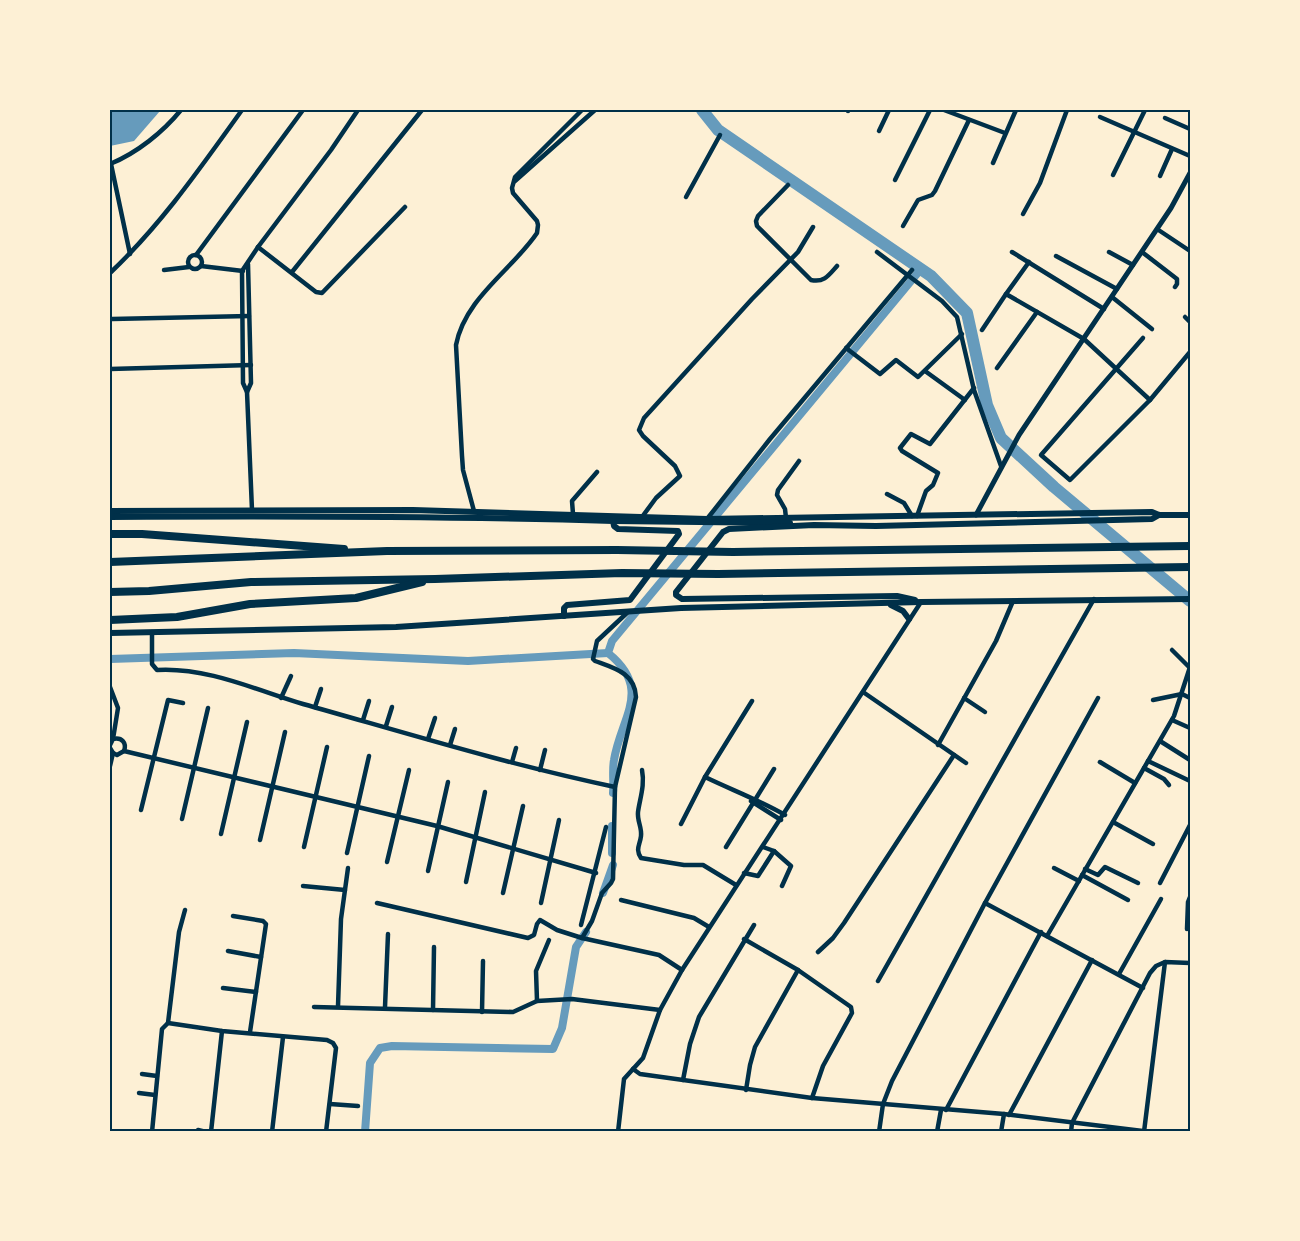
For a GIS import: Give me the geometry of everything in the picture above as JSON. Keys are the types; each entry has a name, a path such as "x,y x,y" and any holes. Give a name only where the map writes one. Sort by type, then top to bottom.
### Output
{"highway":[{"path":"110,534 142,534 303,547 387,551"},
{"path":"110,562 387,551 733,552 1191,546"},
{"path":"110,592 251,582 622,573 718,574 1191,567"},
{"path":"110,620 177,617 250,604 356,598 435,579"}],"main road":[{"path":"110,511 474,511 706,521"},
{"path":"730,521 976,515 1050,518"},
{"path":"110,517 368,516 730,521 876,526 1126,516 1152,519 1159,515 1191,515"},
{"path":"564,616 564,608 567,605 630,600 679,534 678,531 618,529 614,526 613,521"},
{"path":"814,525 726,530 676,592 676,595 682,599 897,596 921,602"},
{"path":"110,633 396,627 681,608 1191,599"},
{"path":"887,604 903,611 909,619"}],"street":[{"path":"110,273 148,234 201,168 242,110"},
{"path":"189,267 188,259 196,255 303,110"},
{"path":"252,510 247,392 243,383 242,315 245,271 258,247 358,110"},
{"path":"292,272 422,110"},
{"path":"474,511 463,470 456,345 461,325 537,232 537,221 516,199 512,188 518,173 582,110"},
{"path":"513,183 595,110"},
{"path":"879,131 889,110"},
{"path":"895,180 930,110"},
{"path":"944,110 1005,133"},
{"path":"993,162 1016,110"},
{"path":"1023,214 1040,183 1067,110"},
{"path":"1113,176 1145,110"},
{"path":"130,254 110,164 144,145 178,111"},
{"path":"1100,117 1191,156"},
{"path":"1166,118 1191,129"},
{"path":"903,226 918,200 932,195 935,191 969,120"},
{"path":"686,197 720,135"},
{"path":"549,143 553,148"},
{"path":"1160,176 1172,149"},
{"path":"976,515 1019,435 1171,208 1190,174"},
{"path":"788,185 758,216 756,223 807,278 815,281 825,279 837,266"},
{"path":"258,247 316,292 322,293 405,207"},
{"path":"642,517 666,488 680,476 675,466 639,430 644,418 804,244 813,227"},
{"path":"1157,229 1191,251"},
{"path":"877,252 910,273 957,317 974,389 1001,466"},
{"path":"1012,252 1104,309"},
{"path":"1109,252 1133,265"},
{"path":"1142,252 1177,279 1175,287"},
{"path":"196,255 201,259 201,266"},
{"path":"1056,256 1117,289"},
{"path":"982,330 1029,262"},
{"path":"164,270 189,267 196,269 201,266 245,271"},
{"path":"245,271 251,366 251,382 247,392"},
{"path":"706,521 758,454 910,273"},
{"path":"1006,294 1084,339 1150,399"},
{"path":"1112,297 1152,329"},
{"path":"997,368 1037,312"},
{"path":"112,319 249,316"},
{"path":"1185,317 1191,322"},
{"path":"847,349 880,374 896,360 918,377 962,334"},
{"path":"1143,338 1041,454 1070,480 1150,399 1191,352"},
{"path":"110,369 251,366"},
{"path":"925,371 965,400"},
{"path":"887,494 906,505 915,516 926,491 933,485 938,473 900,448 910,434 930,444 974,389"},
{"path":"786,518 785,509 777,495 778,490 799,461"},
{"path":"573,514 572,501 597,472"},
{"path":"878,981 1094,599"},
{"path":"938,745 996,641 1013,601"},
{"path":"618,1131 624,1079 643,1058 660,1010 682,970 921,602"},
{"path":"582,938 592,921 602,893 613,879 615,787 636,697 636,689 629,676 595,662 593,656 598,640 629,612"},
{"path":"152,632 152,664 157,670 181,669 211,676 281,698 540,770 615,787"},
{"path":"1047,936 1172,720 1190,668 1172,650"},
{"path":"281,698 291,676"},
{"path":"110,687 118,708 110,766"},
{"path":"315,707 321,689"},
{"path":"863,692 966,763"},
{"path":"1153,700 1182,694 1191,698"},
{"path":"964,698 985,712"},
{"path":"879,1131 883,1104 892,1081 1098,698"},
{"path":"141,810 168,700 183,703"},
{"path":"363,720 369,701"},
{"path":"681,824 705,777 752,701"},
{"path":"386,726 392,707"},
{"path":"182,819 208,708"},
{"path":"428,739 435,718"},
{"path":"1172,720 1191,728"},
{"path":"221,834 247,722"},
{"path":"450,745 455,729"},
{"path":"260,840 285,732"},
{"path":"113,740 123,741 124,751"},
{"path":"1160,741 1191,759"},
{"path":"304,847 327,747"},
{"path":"512,762 516,748"},
{"path":"111,749 120,754 124,751 193,766 437,826 596,873"},
{"path":"540,770 545,750"},
{"path":"818,952 833,938 844,923 954,755"},
{"path":"346,853 369,756"},
{"path":"1148,761 1191,781"},
{"path":"1100,762 1135,783"},
{"path":"1144,768 1164,779 1169,785"},
{"path":"726,847 774,769"},
{"path":"387,862 409,770"},
{"path":"642,770 642,795 638,813 641,827 641,838 637,848 639,856 684,865 704,865 736,885"},
{"path":"705,777 784,815"},
{"path":"428,871 448,782"},
{"path":"466,882 485,792"},
{"path":"754,801 781,820"},
{"path":"503,893 523,806"},
{"path":"541,903 559,819"},
{"path":"1113,822 1153,844"},
{"path":"1160,883 1191,825"},
{"path":"581,925 606,827"},
{"path":"763,847 774,851 791,866 782,886"},
{"path":"744,873 758,876 774,851"},
{"path":"1054,867 1079,881"},
{"path":"1085,869 1098,876 1106,867 1138,883"},
{"path":"338,1006 341,919 348,868"},
{"path":"1082,875 1128,900"},
{"path":"303,886 345,890"},
{"path":"1187,929 1188,902 1191,897"},
{"path":"1119,974 1161,898"},
{"path":"621,900 694,918 709,927"},
{"path":"377,903 528,938 534,935 540,920 582,938 659,955 682,970"},
{"path":"986,903 1143,988"},
{"path":"152,1131 162,1029 168,1023 179,932 185,910"},
{"path":"233,916 265,922 250,1032"},
{"path":"683,1080 690,1044 699,1017 754,925"},
{"path":"936,1131 943,1110 1041,932"},
{"path":"385,1007 388,934"},
{"path":"744,939 798,970 851,1007 852,1013 823,1066 812,1098"},
{"path":"537,1001 536,971 549,940"},
{"path":"433,1010 434,946"},
{"path":"228,951 261,957"},
{"path":"1001,1131 1006,1114 1092,960"},
{"path":"482,1012 483,961"},
{"path":"1144,1131 1165,962"},
{"path":"1071,1131 1072,1123 1150,973 1156,966 1165,962 1191,963"},
{"path":"746,1090 755,1047 798,970"},
{"path":"223,988 256,992"},
{"path":"314,1007 513,1012 537,1001 572,999 660,1010"},
{"path":"168,1023 222,1031 327,1040 333,1043 336,1048 326,1131"},
{"path":"211,1131 222,1031"},
{"path":"272,1131 283,1036"},
{"path":"633,1068 640,1074 746,1090 812,1098 1006,1114 1151,1131"},
{"path":"142,1074 157,1076"},
{"path":"139,1093 155,1095"},
{"path":"330,1104 358,1106"},
{"path":"198,1131 206,1131"}],"water":[{"path":"110,110 160,111 134,141 110,146"}],"waterway":[{"path":"702,110 718,130 931,276 967,313 987,405 1001,438 1054,487 1190,601"},
{"path":"613,793 614,760 632,691 629,679 621,666 608,653 612,641 921,269"},
{"path":"110,659 294,653 468,661 608,653"},
{"path":"612,826 612,853"},
{"path":"603,893 613,865"},
{"path":"365,1132 370,1063 380,1048 392,1046 553,1049 562,1028 576,947 586,932"}]}
